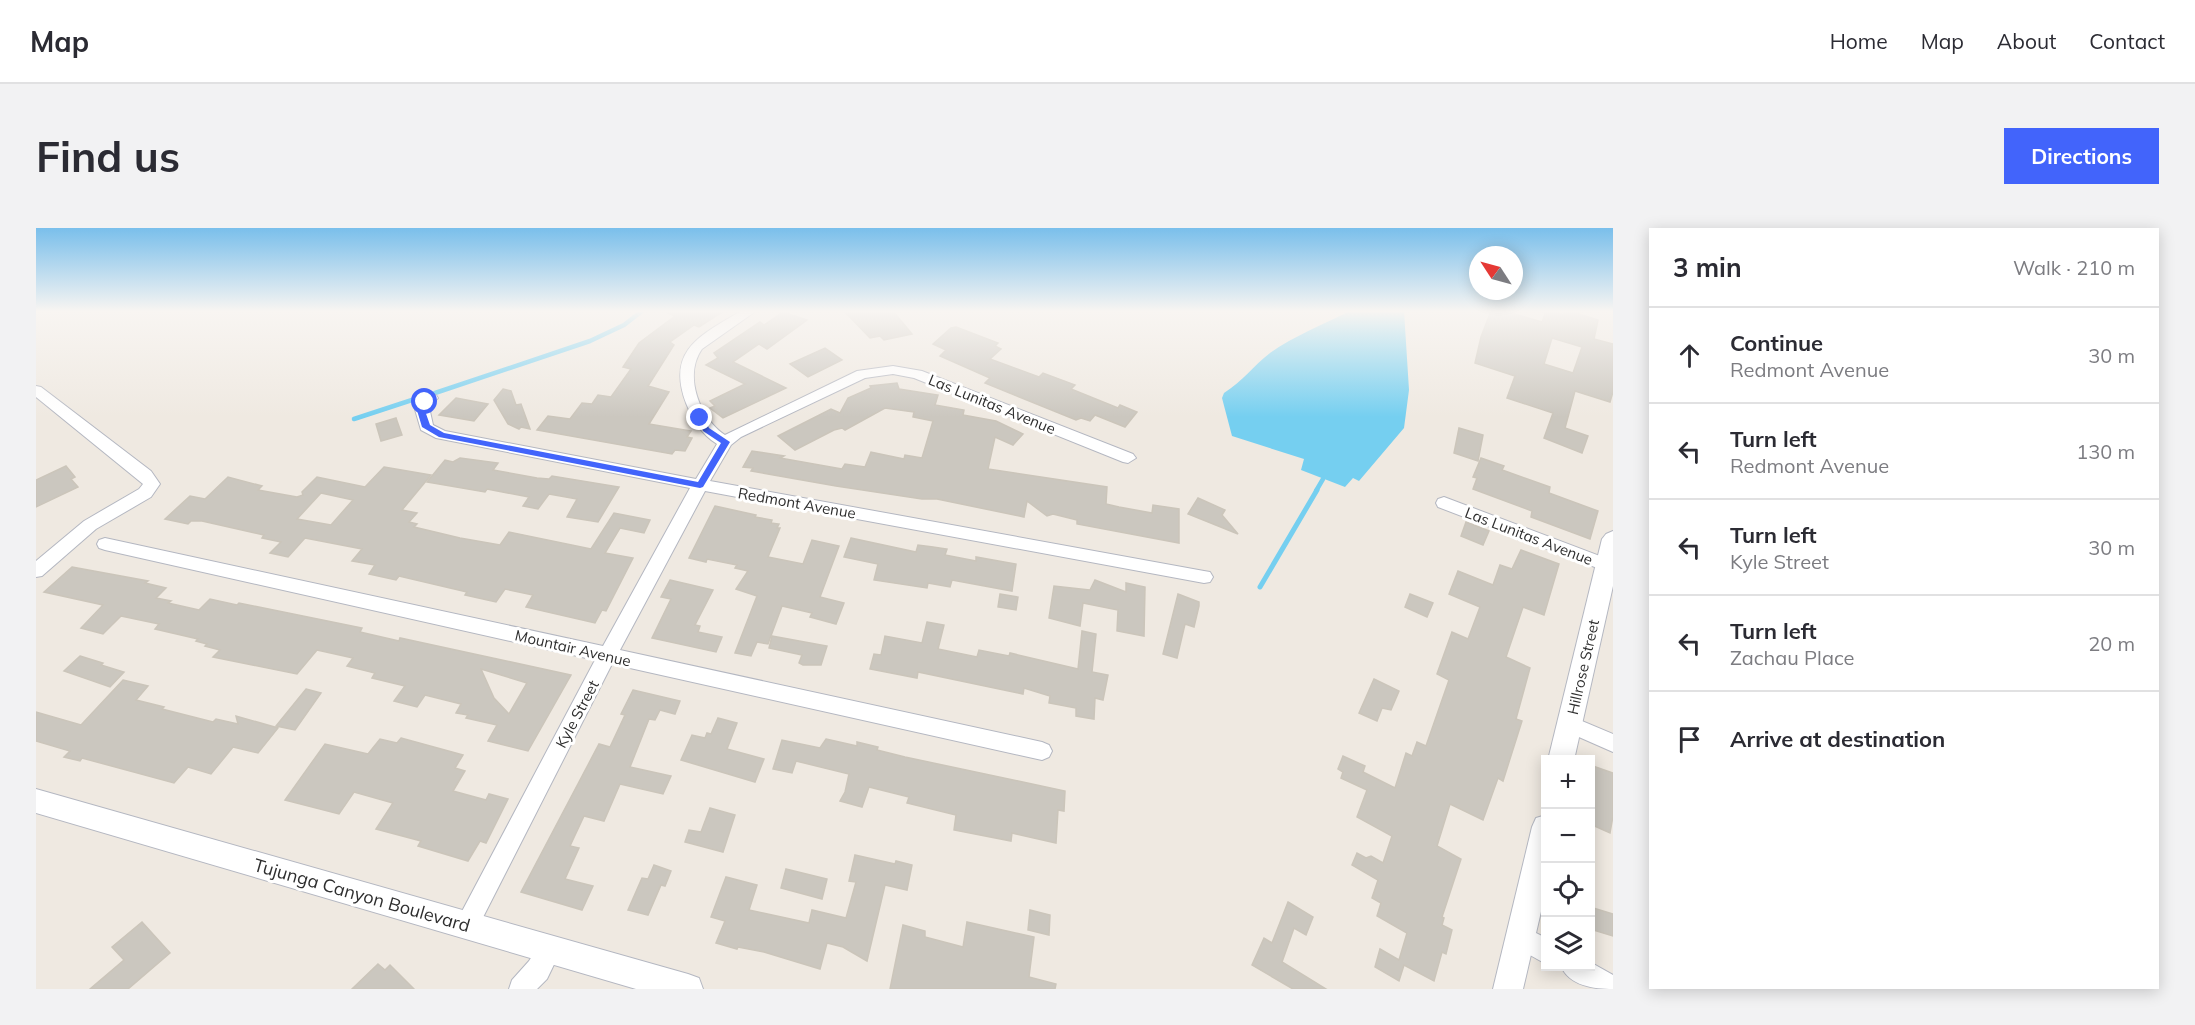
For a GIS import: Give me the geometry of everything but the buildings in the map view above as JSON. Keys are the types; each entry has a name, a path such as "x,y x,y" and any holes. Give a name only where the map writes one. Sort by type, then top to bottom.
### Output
{"street":[{"path":"697,347 691,352 686,363 684,377 687,390 706,430 726,442"},
{"name":"Las Lunitas Avenue","path":"726,442 736,434 852,378 873,371 893,370 917,374 1128,458"},
{"path":"36,390 145,475 152,484 145,493 90,525 36,571"},
{"name":"Redmont Avenue","path":"431,398 421,406 423,418 429,430 441,435 1204,577"},
{"name":"Kyle Street","path":"467,925 607,656 700,485 726,442"},
{"name":"Las Lunitas Avenue","path":"1444,503 1610,566"},
{"name":"Hillrose Street","path":"1562,755 1610,566 1613,539"},
{"name":"Mountair Avenue","path":"105,544 1041,752"},
{"path":"1570,724 1613,743"},
{"name":"Tujunga Canyon Boulevard","path":"36,801 688,989"},
{"path":"1508,989 1541,845"},
{"path":"1520,938 1541,950"},
{"path":"521,989 538,970 549,950"},
{"path":"1582,971 1613,988"}],"water":[{"path":"1279,347 1406,347 1409,390 1404,428 1359,481 1353,478 1345,487 1301,470 1304,459 1232,436 1222,398 1224,393"}],"waterway":[{"path":"435,393 574,347"},
{"path":"354,419 415,399"},
{"path":"1316,491 1323,479"},
{"path":"1260,587 1317,490"}],"route":[{"path":"425,402 420,407 426,427 441,435 700,485 726,442 706,430 700,418"}]}
